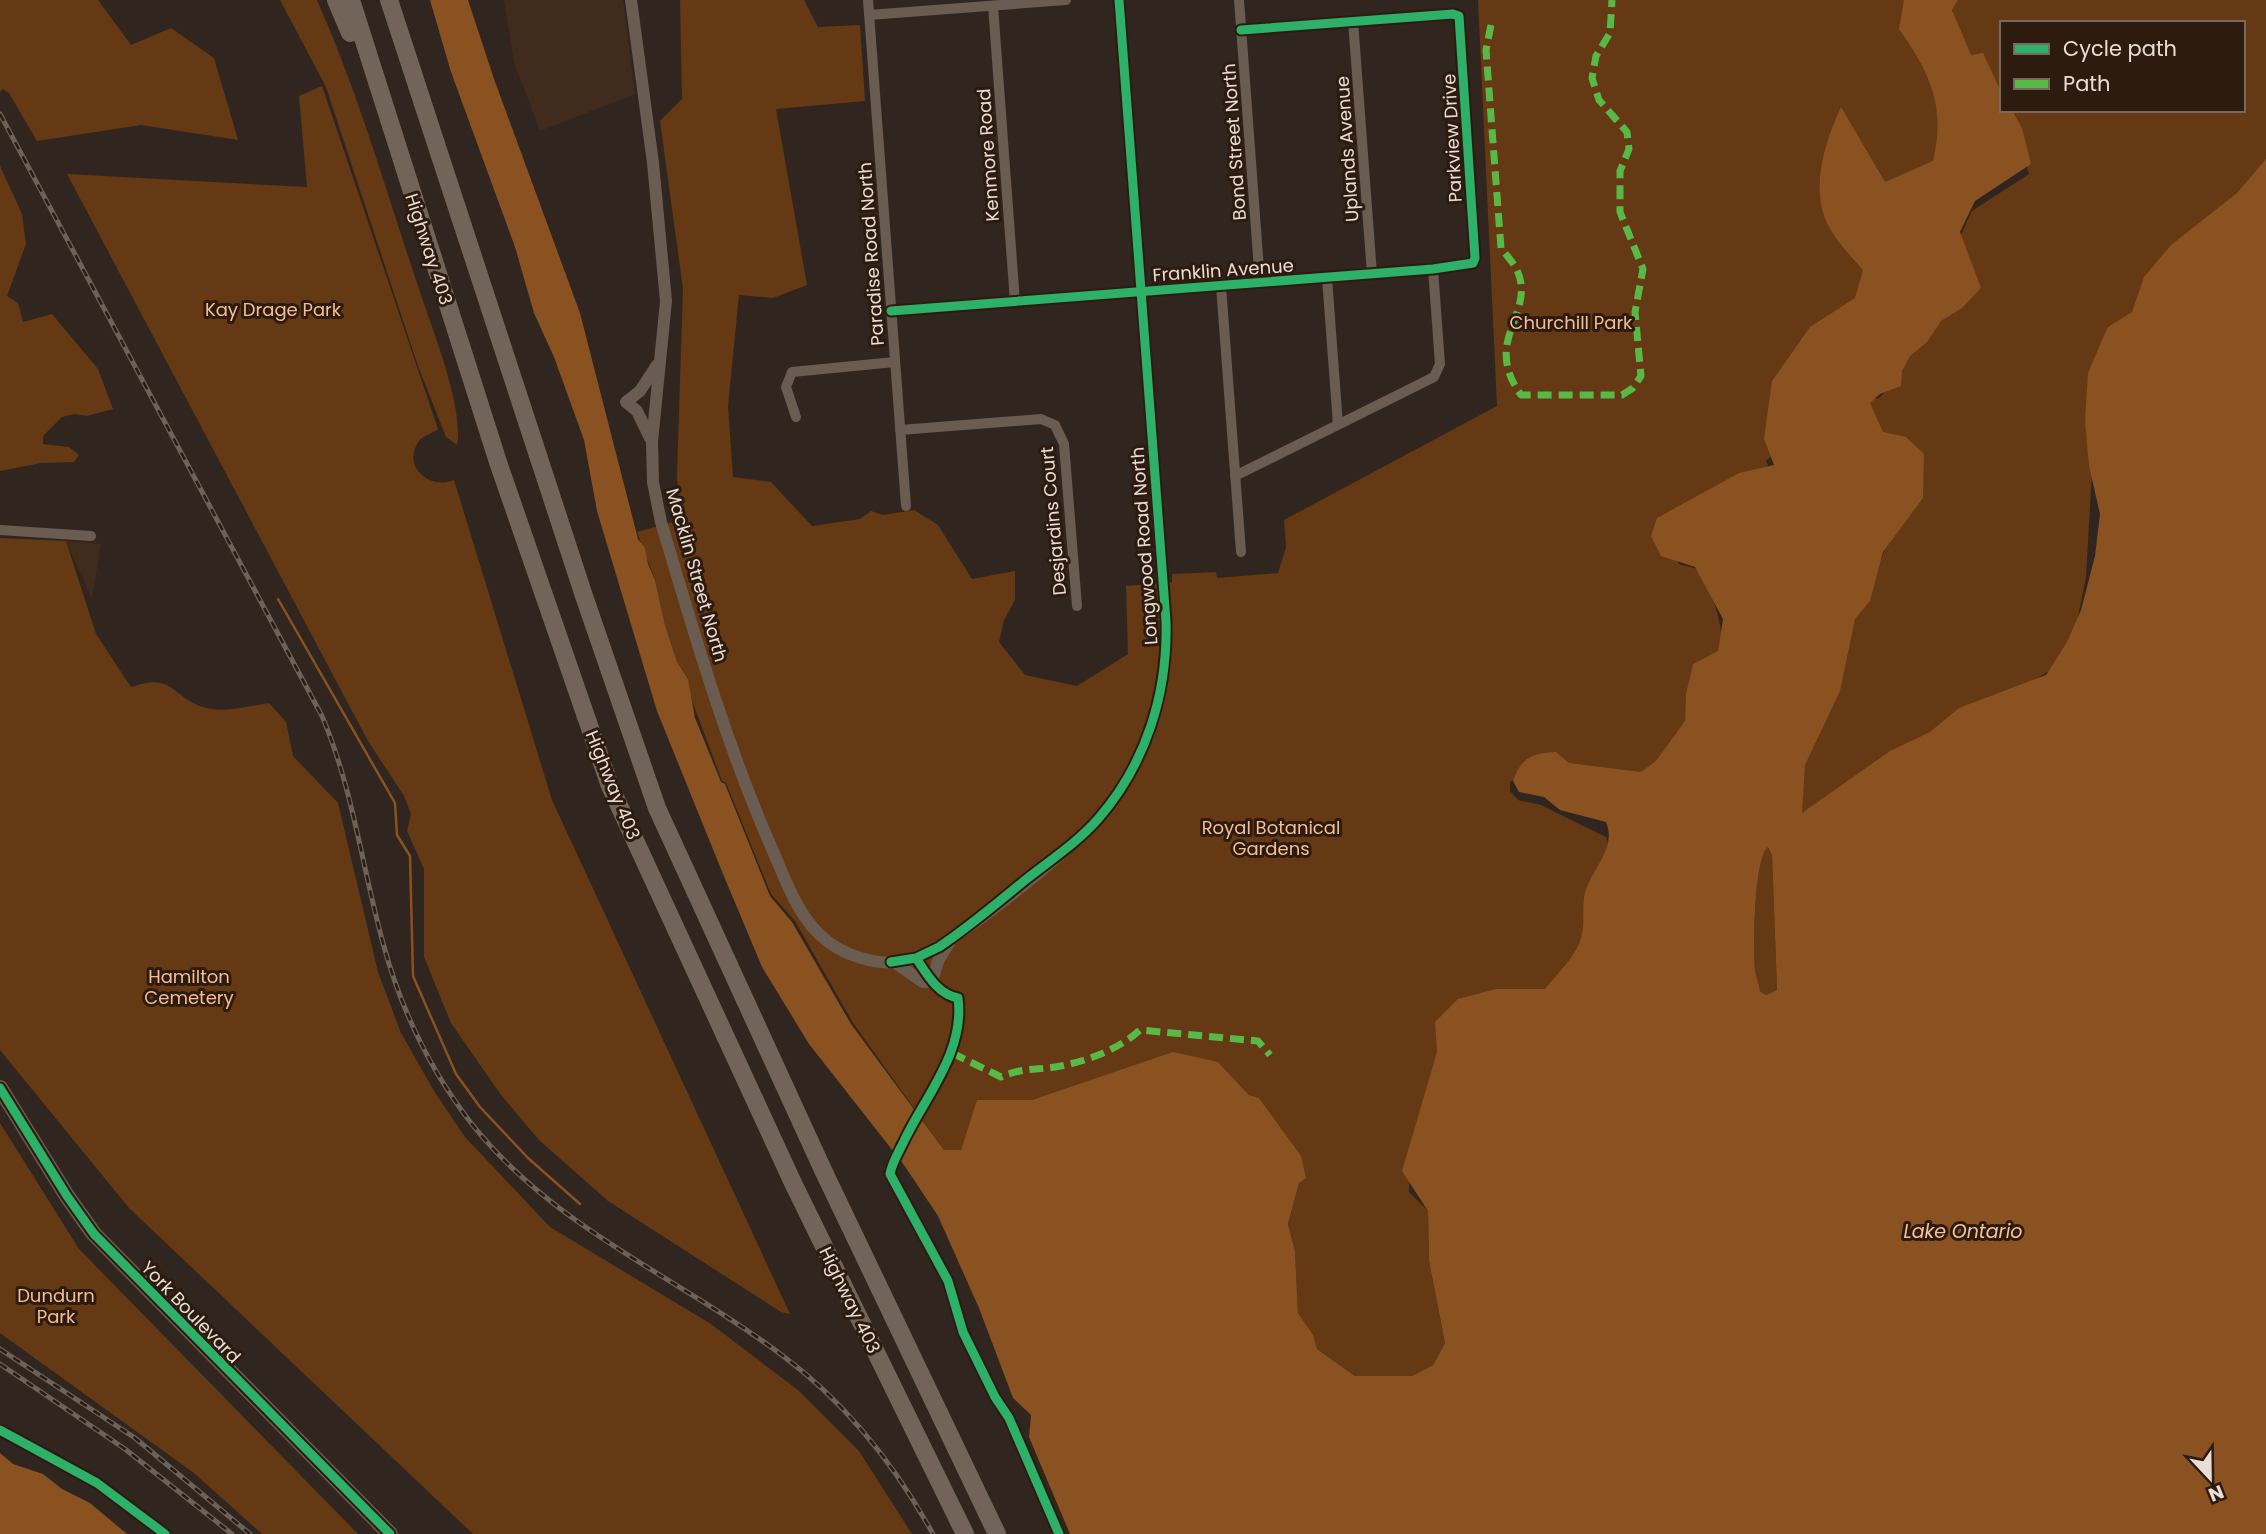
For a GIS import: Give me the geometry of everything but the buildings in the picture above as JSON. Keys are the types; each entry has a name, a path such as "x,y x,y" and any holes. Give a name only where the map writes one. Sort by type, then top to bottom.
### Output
{"highway":[{"path":"336,0 384,110"},
{"name":"Highway 403","path":"351,0 498,462 610,786 793,1183 965,1534"},
{"name":"Highway 403","path":"389,0 525,417 657,807 823,1170 997,1534"}],"main road":[{"name":"York Boulevard","path":"0,1088 66,1196 94,1234 390,1534"}],"street":[{"name":"Macklin Street North","path":"631,0 666,301 652,442 653,482 660,522 699,650 750,800 793,896 817,933 838,950 867,959 892,962"},
{"name":"Paradise Road North","path":"868,0 906,506"},
{"path":"869,15 1066,0"},
{"name":"Longwood Road North","path":"892,962 916,958 951,939 1071,845 1098,819 1136,761 1156,713 1167,641 1119,0"},
{"name":"Bond Street North","path":"1239,0 1260,283"},
{"name":"Kenmore Road","path":"993,6 1015,302"},
{"name":"Parkview Drive","path":"1353,21 1454,14 1459,16 1462,28 1475,258 1473,263"},
{"path":"1241,30 1353,21"},
{"name":"Uplands Avenue","path":"1353,21 1372,274"},
{"name":"Franklin Avenue","path":"891,311 1433,270 1473,263"},
{"path":"1235,476 1430,380 1437,373 1440,364 1433,270"},
{"path":"1327,278 1338,425"},
{"path":"1220,286 1241,552"},
{"path":"652,442 637,411 626,402 652,376 660,359"},
{"path":"796,417 786,387 792,372 895,362"},
{"name":"Desjardins Court","path":"900,430 1041,419 1055,425 1064,444 1077,606"},
{"path":"0,530 90,536"},
{"path":"892,962 923,982 932,982 938,961 951,939"}],"shaded area":[{"path":"504,0 623,0 635,94 540,131 514,62"},
{"path":"66,541 101,544 92,599"}],"green space":[{"path":"0,0 98,0 131,45 171,28 214,58 238,140 141,125 37,141 9,93 3,89 0,92"},
{"path":"280,0 317,0 346,70 445,366 456,409 457,445 446,437 418,366 326,87"},
{"name":"Royal Botanical Gardens","path":"680,0 804,0 818,27 860,25 865,101 776,109 807,285 773,298 739,295 728,406 733,477 771,482 812,526 860,519 871,511 883,515 914,510 938,525 972,579 1015,571 1015,600 1004,620 999,642 1025,675 1077,686 1128,654 1126,586 1172,582 1172,574 1216,572 1217,578 1278,573 1286,547 1284,520 1497,406 1478,0 1932,0 1948,119 1949,165 1876,292 1773,455 1766,461 1772,475 1667,544 1679,564 1701,570 1714,602 1722,648 1721,659 1710,684 1650,773 1534,767 1510,782 1510,791 1518,800 1541,805 1606,837 1608,843 1583,957 1410,1159 1409,1192 1428,1211 1429,1261 1445,1343 1433,1365 1412,1376 1355,1376 1317,1349 1312,1335 1298,1313 1295,1251 1288,1224 1299,1183 1286,1137 1259,1098 1249,1095 1218,1062 1085,1085 1032,1100 978,1100 961,1151 944,1150 853,1023 795,921 771,894 726,783 722,781 690,695 688,679 677,662 655,580 637,532 680,520 677,474 683,289 660,121 682,99"},
{"path":"1958,0 2266,0 2266,165 2096,400 2086,577 2076,627 2052,669 1823,811 1789,817 1831,656 1863,605 1891,534 1923,497 1921,465 1873,445 1867,399 1879,398 1886,391 1883,384 1939,319 1953,314 1957,243 1972,211 2029,174 2019,138 2004,112 2245,112 2245,21 2000,21 2000,106 1968,66 1952,10"},
{"name":"Kay Drage Park","path":"322,86 438,429 419,441 414,451 416,467 421,474 436,482 454,480 552,800 790,1314 781,1312 608,1201 539,1140 501,1095 451,1023 424,957 424,869 407,831 411,814 404,796 368,741 67,174 307,187 299,96"},
{"path":"0,166 22,214 26,244 7,296 18,303 23,322 52,314 98,369 113,409 87,416 75,414 62,417 43,436 43,444 69,447 79,455 74,462 41,463 0,471"},
{"name":"Hamilton Cemetery","path":"0,538 66,541 96,634 131,687 156,682 165,684 195,704 222,710 269,703 286,722 293,756 338,803 378,972 401,1033 434,1091 465,1137 550,1227 711,1324 798,1390 859,1451 912,1534 473,1534 129,1208 0,1050"},
{"path":"1768,847 1772,855 1777,990 1766,995 1760,991 1755,973 1754,943 1757,885 1763,854"},
{"name":"Dundurn Park","path":"0,1123 79,1249 358,1534 262,1534 194,1473 0,1333"}],"water":[{"name":"Lake Ontario","path":"430,0 468,0 494,79 580,313 638,539 645,548 677,662 688,679 695,718 770,896 792,922 851,1024 944,1150 961,1150 977,1100 1032,1100 1173,1052 1218,1062 1249,1095 1259,1098 1301,1156 1306,1178 1299,1183 1288,1224 1295,1251 1298,1313 1313,1335 1317,1349 1355,1376 1412,1376 1433,1365 1445,1343 1429,1261 1428,1211 1402,1171 1437,1052 1435,1022 1458,999 1496,989 1545,989 1578,946 1583,928 1586,889 1608,842 1606,822 1560,810 1544,797 1519,792 1513,781 1528,758 1556,752 1569,763 1641,772 1656,761 1685,721 1686,694 1693,664 1718,651 1723,619 1695,567 1661,556 1651,536 1657,518 1739,473 1774,465 1764,439 1772,381 1810,327 1855,298 1863,270 1829,228 1820,199 1823,158 1841,107 1885,182 1933,161 1938,123 1936,107 1927,76 1899,29 1904,0 1958,0 1952,10 1971,55 1983,53 2000,90 2000,112 2013,112 2022,128 2031,164 1975,201 1960,232 1981,288 1962,308 1941,321 1927,342 1910,356 1902,371 1901,386 1880,394 1870,403 1883,432 1906,437 1924,454 1923,498 1883,552 1870,601 1855,619 1840,691 1805,765 1802,813 1890,751 1930,732 1959,708 2046,675 2067,642 2081,610 2095,556 2100,514 2089,466 2085,421 2088,373 2102,340 2108,327 2132,312 2144,277 2171,245 2237,193 2266,159 2266,1534 1070,1534 1029,1437 1031,1415 1013,1398 979,1308 938,1216 904,1165 809,1044 762,967 657,711 597,511 584,440 554,357 534,313 515,247 451,72","holes":["1768,847 1772,855 1777,990 1766,995 1760,991 1755,970 1757,885 1763,854"]},
{"path":"0,1453 13,1464 43,1474 62,1489 90,1503 127,1534 0,1534"}],"waterway":[{"path":"278,599 395,803 397,835 410,856 413,976 456,1074 480,1107 528,1158 580,1204"}],"railway":[{"path":"0,114 322,716 342,772 390,968 409,1017 445,1086 475,1128 508,1164 544,1196 622,1251 744,1328 806,1374 828,1394 885,1460 933,1534"},
{"path":"0,1349 135,1438 250,1534"},
{"path":"0,1364 125,1449 232,1534"}],"marked path":[{"path":"1491,25 1486,50 1501,248 1517,270 1521,286 1520,300 1507,342 1506,358 1510,375 1521,395 1622,395 1633,388 1641,376 1635,312 1643,269 1620,212 1620,171 1629,149 1627,132 1599,100 1592,78 1596,56 1610,33 1612,0"},
{"path":"952,1053 1001,1077 1015,1072 1078,1062 1122,1044 1140,1030 1258,1041 1270,1055"}],"cycle path":[{"path":"891,962 916,958 939,947 1090,828 1115,798 1129,775 1151,726 1158,701 1166,648 1166,621 1119,0"},
{"path":"891,311 1433,269 1473,263 1475,258 1459,16 1453,14 1241,30"},
{"path":"916,958 938,988 958,998 959,1017 950,1054 896,1156 890,1174 948,1281 963,1332 995,1397 1009,1418 1059,1534"},
{"path":"0,1088 67,1196 94,1234 390,1534"},
{"path":"0,1430 97,1483 165,1534"}],"park label":[{"name":"Churchill Park","path":"1571,322"}]}
